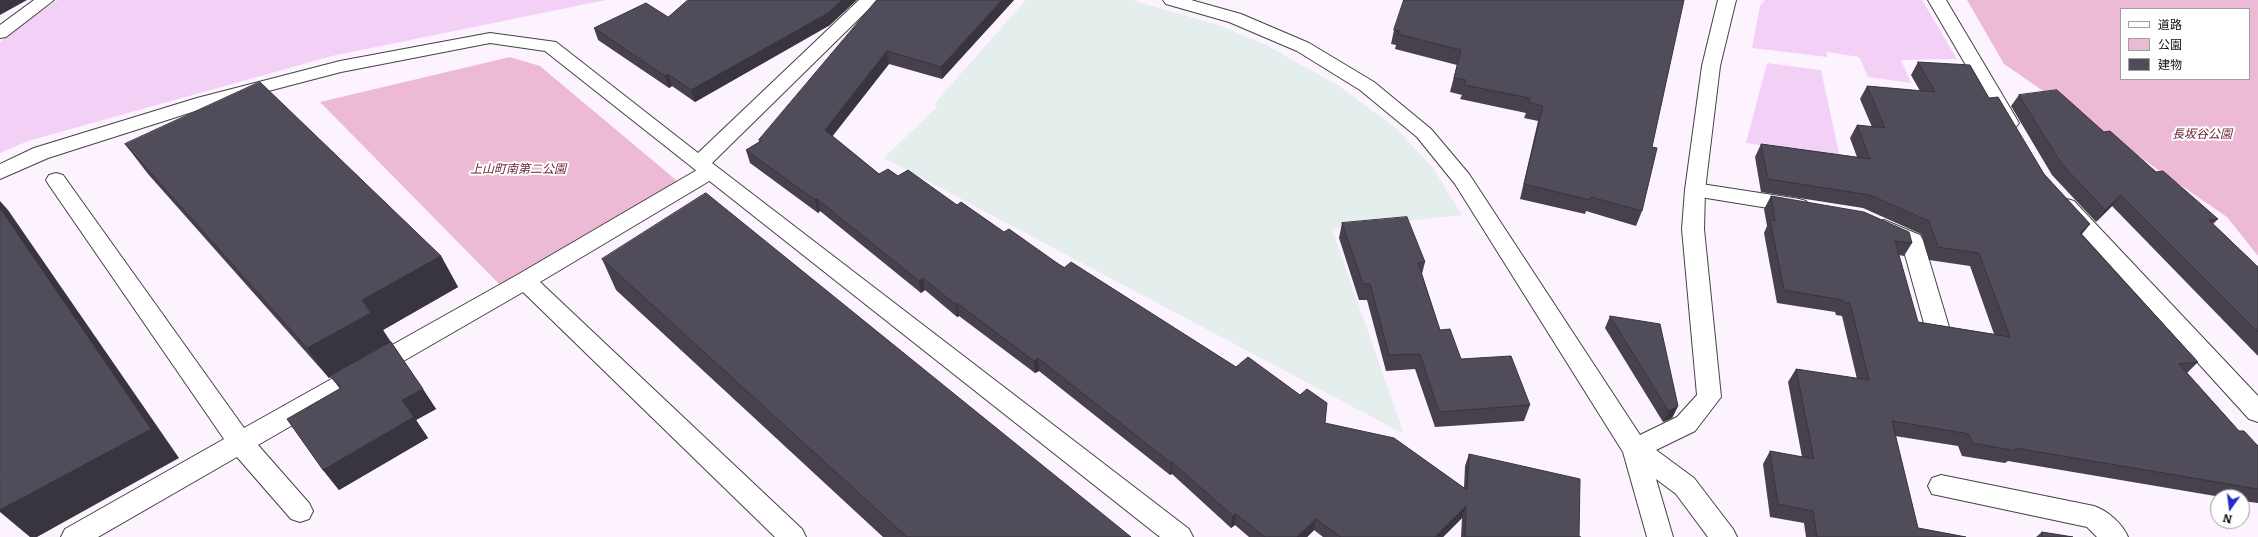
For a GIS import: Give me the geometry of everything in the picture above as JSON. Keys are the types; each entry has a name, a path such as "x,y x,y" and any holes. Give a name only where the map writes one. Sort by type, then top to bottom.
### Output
{"street":[{"path":"0,33 45,0"},
{"path":"74,537 525,281 704,168 869,0"},
{"path":"1172,0 1235,18 1303,47 1367,86 1424,133 1462,179 1635,450 1660,537"},
{"path":"1635,450 1686,424 1708,397 1694,229 1695,190 1711,66 1727,0"},
{"path":"1937,0 2020,141"},
{"path":"0,172 41,154 204,102 340,67 490,38 550,46 704,168 1180,537"},
{"path":"56,180 240,442 300,511"},
{"path":"1695,190 1816,209"},
{"path":"2054,192 2258,412"},
{"path":"1869,220 1912,240 1937,327"},
{"path":"525,281 793,537"},
{"path":"1635,450 1685,486 1724,537"},
{"path":"1941,486 2094,516 2115,537"}],"shaded area":[{"path":"58,0 606,0 332,56 28,141 0,153 0,42"},
{"path":"1026,0 1132,0 1221,26 1266,45 1339,86 1397,129 1433,168 1462,215 1332,229 1404,434 884,158 938,106 934,104"},
{"path":"1765,0 1922,0 1957,59 1901,60 1911,83 1868,77 1859,57 1827,52 1827,57 1752,48 1760,6"},
{"path":"1767,63 1821,70 1840,158 1746,143"}],"green space":[{"name":"長坂谷公園","path":"1967,0 2258,0 2258,256 2227,217 2004,64"},
{"name":"上山町南第二公園","path":"510,57 540,66 682,185 501,286 320,102"}],"building":[{"path":"688,0 842,0 828,13 691,90 668,74 665,76 594,28 646,3 668,17"},
{"path":"877,0 1002,0 941,67 887,51 825,130 879,174 888,169 898,176 908,170 957,205 961,202 1004,232 1009,229 1064,268 1071,262 1236,367 1248,357 1300,395 1307,389 1327,403 1325,423 1394,438 1467,490 1469,454 1580,479 1579,537 1465,537 1466,506 1435,537 1341,537 1316,519 1297,537 1265,537 1236,514 1233,516 1172,462 1171,463 1038,358 1034,361 957,303 955,304 923,278 919,281 817,199 815,200 746,150 761,141 759,140"},
{"path":"1404,0 1684,0 1652,147 1657,148 1642,211 1591,197 1590,200 1524,184 1543,106 1529,103 1530,98 1464,85 1466,80 1454,78 1461,50 1398,34 1400,31 1394,30"},
{"path":"1918,62 1970,65 1989,98 1998,97 2044,174 2090,224 2080,233 2198,362 2179,364 2239,431 2244,431 2258,446 2258,489 2015,448 2016,451 1972,443 1969,434 1892,421 1918,528 1966,537 1817,537 1813,511 1778,504 1770,451 1814,459 1796,369 1869,380 1850,303 1844,303 1843,300 1784,290 1770,220 1775,221 1771,196 1864,212 1909,232 1912,243 1895,241 1918,322 2010,337 1979,253 1938,247 1929,221 1870,195 1768,179 1761,144 1870,159 1857,125 1885,128 1867,86 1935,92"},
{"path":"260,82 441,256 362,300 371,313 307,348 125,144"},
{"path":"2057,90 2104,132 2110,131 2156,172 2163,171 2218,219 2209,220 2258,267 2258,332 2121,195 2105,210 2061,163 2019,95"},
{"path":"706,193 1131,537 907,537 602,259"},
{"path":"0,208 151,429 0,510"},
{"path":"1407,217 1425,262 1418,263 1440,330 1450,329 1461,359 1511,356 1530,405 1439,412 1420,354 1389,355 1370,284 1363,284 1342,223"},
{"path":"1610,316 1660,324 1678,406 1669,411"},
{"path":"391,342 423,389 402,400 414,417 323,470 287,419 341,388 330,376"},
{"path":"2042,532 2073,537 2043,537"}]}
